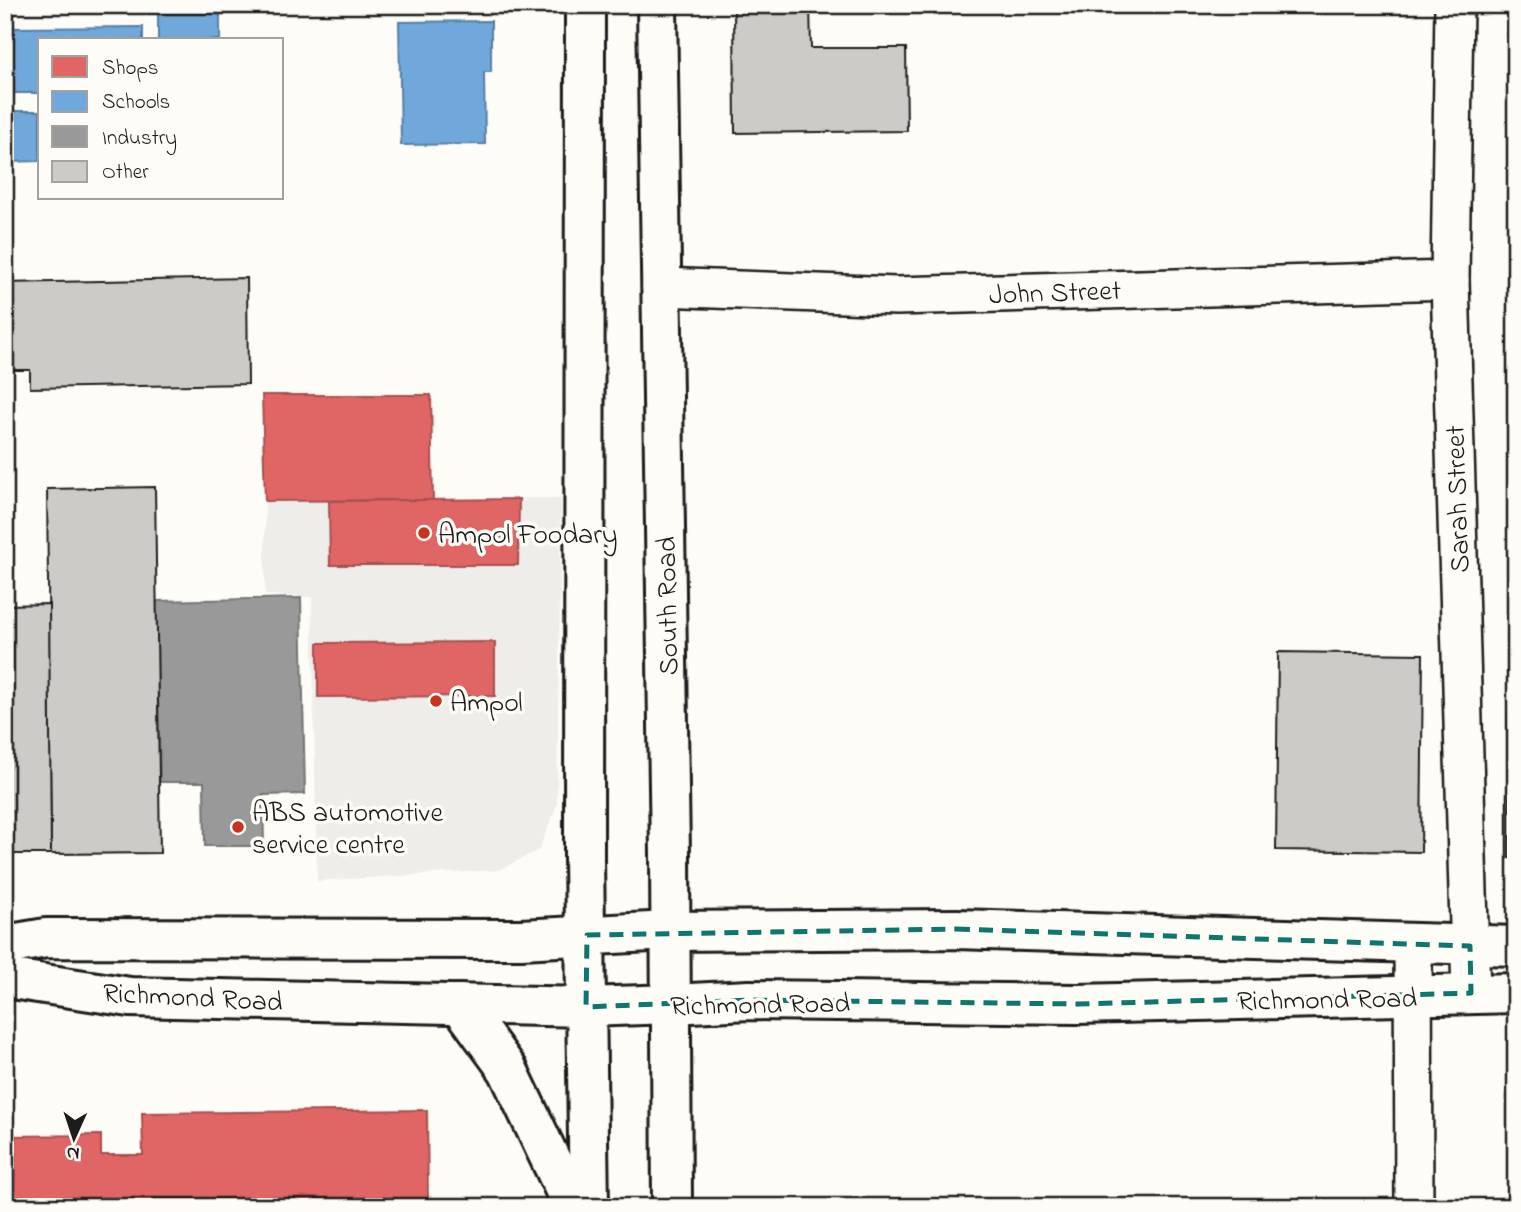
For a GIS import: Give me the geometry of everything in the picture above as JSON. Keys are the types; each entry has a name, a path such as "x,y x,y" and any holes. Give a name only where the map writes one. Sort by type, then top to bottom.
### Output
{"main road":[{"path":"585,5 584,859 589,1207"},
{"name":"South Road","path":"657,5 672,1004 672,1207"},
{"name":"Richmond Road","path":"5,945 46,938 521,939 669,931 956,929 1516,946"},
{"name":"Richmond Road","path":"5,978 130,997 586,1007 748,1000 1078,1004 1516,993"},
{"path":"460,1004 508,1070 573,1207"}],"street":[{"name":"Sarah Street","path":"1454,5 1450,280 1471,993"},
{"name":"John Street","path":"661,287 896,296 1450,280"},
{"path":"1413,943 1415,1207"}],"highlighted area":[{"path":"956,929 1470,946 1471,993 1078,1004 749,1000 586,1007 587,935"}],"shaded area":[{"name":"Ampol","path":"561,498 557,805 539,850 499,870 317,881 312,597 265,595 265,501"}],"building: Shops":[{"path":"262,395 431,395 433,500 265,501"},
{"name":"Ampol Foodary","path":"519,499 518,565 330,565 329,501"},
{"path":"495,642 495,696 318,697 318,643"},
{"path":"427,1110 428,1205 461,1207 5,1207 5,1136 101,1135 101,1155 143,1155 142,1113"}],"building: Schools":[{"path":"158,5 220,5 220,38 158,38"},
{"path":"491,21 491,72 484,72 485,144 401,145 399,22"},
{"path":"143,27 143,38 38,38 38,93 5,93 5,28"},
{"path":"5,111 38,111 38,161 5,162"}],"building: Industry":[{"path":"301,598 305,794 263,795 264,846 205,846 204,782 160,782 156,601"}],"building: Other":[{"path":"734,5 810,5 811,48 906,48 907,131 735,133"},
{"path":"247,278 248,384 30,388 30,370 5,370 5,283"},
{"path":"155,487 160,853 51,854 47,489"},
{"path":"49,604 51,854 5,854 5,605"},
{"path":"1278,652 1423,654 1421,852 1276,850"},
{"path":"1509,716 1516,716 1516,858 1509,858"}],"place":[{"name":"Ampol Foodary","path":"424,533"},
{"name":"Ampol","path":"436,701"},
{"name":"ABS automotive service centre","path":"238,827"}]}
